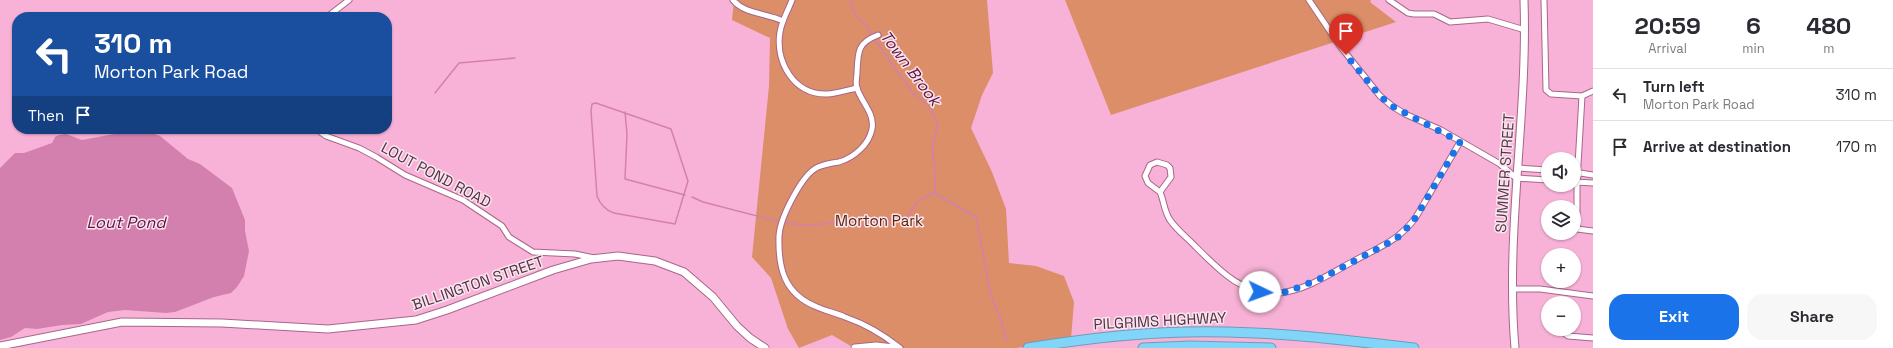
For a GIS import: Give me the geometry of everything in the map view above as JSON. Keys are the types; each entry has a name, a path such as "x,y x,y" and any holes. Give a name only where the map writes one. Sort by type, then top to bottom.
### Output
{"highway":[{"name":"PILGRIMS HIGHWAY","path":"1028,348 1100,337 1225,332 1290,335 1414,348"},
{"name":"PILGRIMS HIGHWAY","path":"1143,348 1190,346 1272,348"}],"street":[{"path":"333,12 349,0"},
{"path":"733,0 744,10 765,14 783,21"},
{"path":"792,0 783,21 780,38 780,50 789,75 794,82 804,88 821,94 831,94 857,88"},
{"path":"1309,0 1340,46 1380,96 1405,114 1441,130 1500,164 1516,178 1541,180"},
{"path":"1388,0 1408,13 1434,14 1450,22 1488,19 1525,30"},
{"name":"SUMMER STREET","path":"1515,346 1513,289 1516,178 1524,88 1524,0"},
{"path":"1544,0 1546,90 1551,94 1582,96 1593,91"},
{"path":"878,35 870,38 862,46 857,56 857,88 872,118 872,131 868,141 858,152 846,159 818,167 812,171 798,191 780,226 780,266 791,289 815,307 854,320 880,334 900,348"},
{"path":"1578,152 1582,96"},
{"name":"LOUT POND ROAD","path":"323,134 359,148 405,174 463,200 502,226 509,237 533,252 575,254 597,258"},
{"path":"1160,192 1169,181 1171,173 1170,168 1157,162 1150,165 1145,176 1148,183 1160,192 1164,210 1170,220 1228,277 1246,287 1260,292 1287,292 1324,277 1396,239 1416,217 1460,142"},
{"path":"1517,168 1541,170"},
{"path":"1581,173 1593,175"},
{"path":"1581,182 1593,183"},
{"path":"1575,192 1577,229 1593,231"},
{"name":"BILLINGTON STREET","path":"0,346 122,322 222,323 328,329 416,320 447,310 553,270 597,258 618,256 663,263 677,269 702,286 721,304 743,332 765,348"},
{"path":"1513,289 1540,289 1593,296"},
{"path":"1568,336 1593,338"},
{"path":"855,348 869,346 894,348"}],"green space":[{"name":"Morton Park","path":"734,0 987,0 993,73 982,95 971,128 992,172 1006,209 1009,263 1036,266 1064,276 1074,302 1071,339 1016,348 854,348 832,335 799,348 788,329 771,278 752,257 769,86 770,38 732,20"},
{"path":"1065,0 1371,0 1370,2 1396,22 1111,115"}],"water":[{"name":"Lout Pond","path":"66,134 82,140 114,134 155,134 160,136 188,159 200,164 232,188 245,220 245,231 249,251 244,276 231,293 214,297 175,312 166,313 125,310 108,312 81,324 37,329 25,328 11,337 0,340 0,168 15,153 24,153 52,143 55,137 59,135"}],"waterway":[{"name":"Town Brook","path":"850,0 854,13 866,25 872,35"},
{"name":"Town Brook","path":"874,38 912,92 928,106 938,124 932,148 936,176 934,193 976,217 991,296 1002,322 1007,341"},
{"path":"435,93 459,63 515,58"},
{"path":"596,103 671,129 688,181 675,224 614,213 605,208 600,202 597,196 591,111 592,104 596,103"},
{"path":"625,112 627,134 625,179 685,195"},
{"path":"784,223 805,225 838,223 862,225 892,219 906,218 920,199 934,193"},
{"path":"692,197 703,202 780,222"}],"route":[{"path":"1260,292 1287,292 1304,286 1396,239 1416,217 1444,166 1460,142 1441,130 1408,116 1392,106 1380,96 1346,55"}]}
